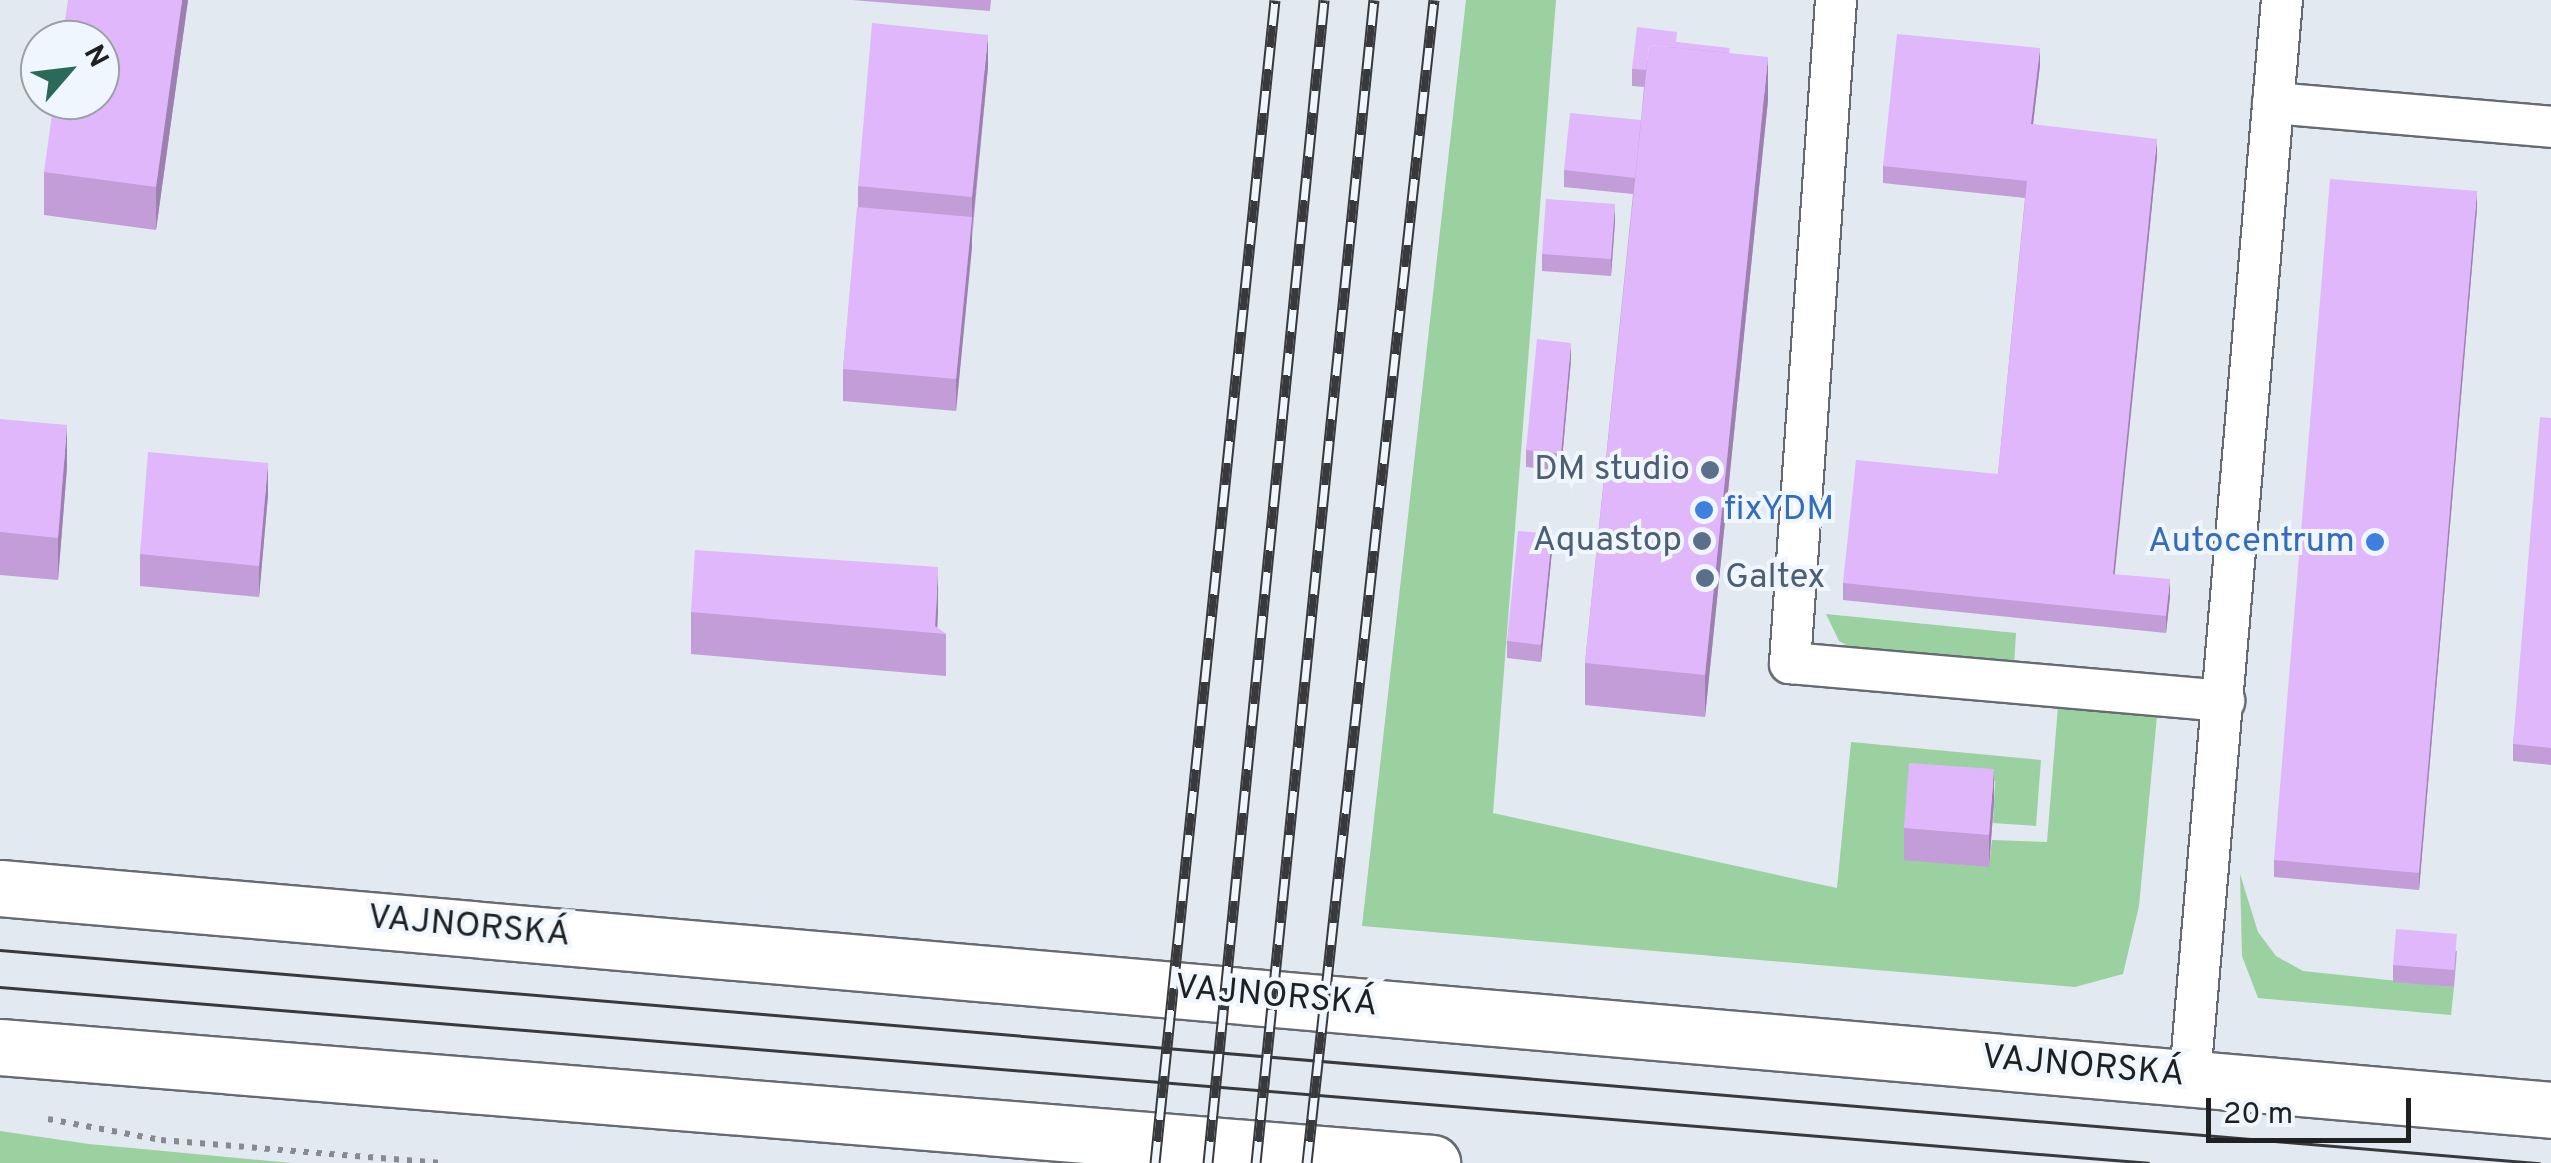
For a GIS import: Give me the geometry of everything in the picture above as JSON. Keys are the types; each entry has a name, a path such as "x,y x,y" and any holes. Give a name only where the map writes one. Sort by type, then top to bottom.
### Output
{"main road":[{"name":"VAJNORSKÁ","path":"0,888 2551,1110"},
{"path":"0,1046 1432,1163"}],"lane":[{"path":"1836,0 1790,663 2224,701"},
{"path":"2190,1076 2282,0"},
{"path":"2273,104 2551,127"}],"path":[{"path":"36,1117 161,1140 439,1163"}],"green space":[{"path":"1466,0 1556,0 1493,813 1837,888 1851,742 2041,760 2036,826 1993,823 1995,781 1930,776 1989,866 1992,840 2047,842 2058,706 2157,716 2139,906 2123,974 2075,987 1362,926"},
{"path":"1826,614 2016,633 2014,666 1856,650 1839,641"},
{"path":"2240,874 2258,932 2276,956 2303,971 2454,987 2451,1015 2258,998 2242,956"},
{"path":"0,1131 89,1144 292,1163 0,1163"}],"building":[{"path":"68,0 182,0 156,187 44,172 51,120 120,120 120,20 65,20"},
{"path":"872,23 988,35 972,197 858,186"},
{"path":"1637,27 1677,32 1676,42 1730,48 1729,53 1649,45 1646,70 1632,69"},
{"path":"1897,34 2040,48 2031,124 2157,139 2113,574 2170,579 2166,616 1843,583 1856,460 1998,474 2027,181 1883,166"},
{"path":"1649,45 1768,57 1705,675 1585,663"},
{"path":"1570,113 1641,120 1635,178 1564,170"},
{"name":"Autocentrum","path":"2330,179 2477,191 2419,873 2274,860"},
{"path":"1546,199 1615,204 1611,259 1542,254"},
{"path":"857,207 972,217 956,379 843,369"},
{"path":"1537,339 1571,343 1561,454 1526,450"},
{"path":"2540,417 2551,418 2551,748 2513,744"},
{"path":"0,419 67,425 58,538 0,532"},
{"path":"148,452 268,463 259,566 140,554"},
{"path":"1518,531 1552,534 1541,645 1507,641"},
{"path":"695,550 938,567 935,626 946,634 691,612"},
{"path":"1909,763 1994,769 1989,835 1904,828"},
{"path":"2396,929 2457,934 2454,970 2393,965"}],"tram line":[{"path":"0,950 2539,1163"},
{"path":"0,987 2148,1163"}],"railway":[{"path":"1155,1163 1275,0"},
{"path":"1208,1163 1324,0"},
{"path":"1256,1163 1374,0"},
{"path":"1307,1163 1434,0"}],"place":[{"name":"DM studio","path":"1710,470"},
{"name":"fixYDM","path":"1704,510"},
{"name":"Aquastop","path":"1702,541"},
{"name":"Autocentrum","path":"2375,542"},
{"name":"Galtex","path":"1705,578"}]}
